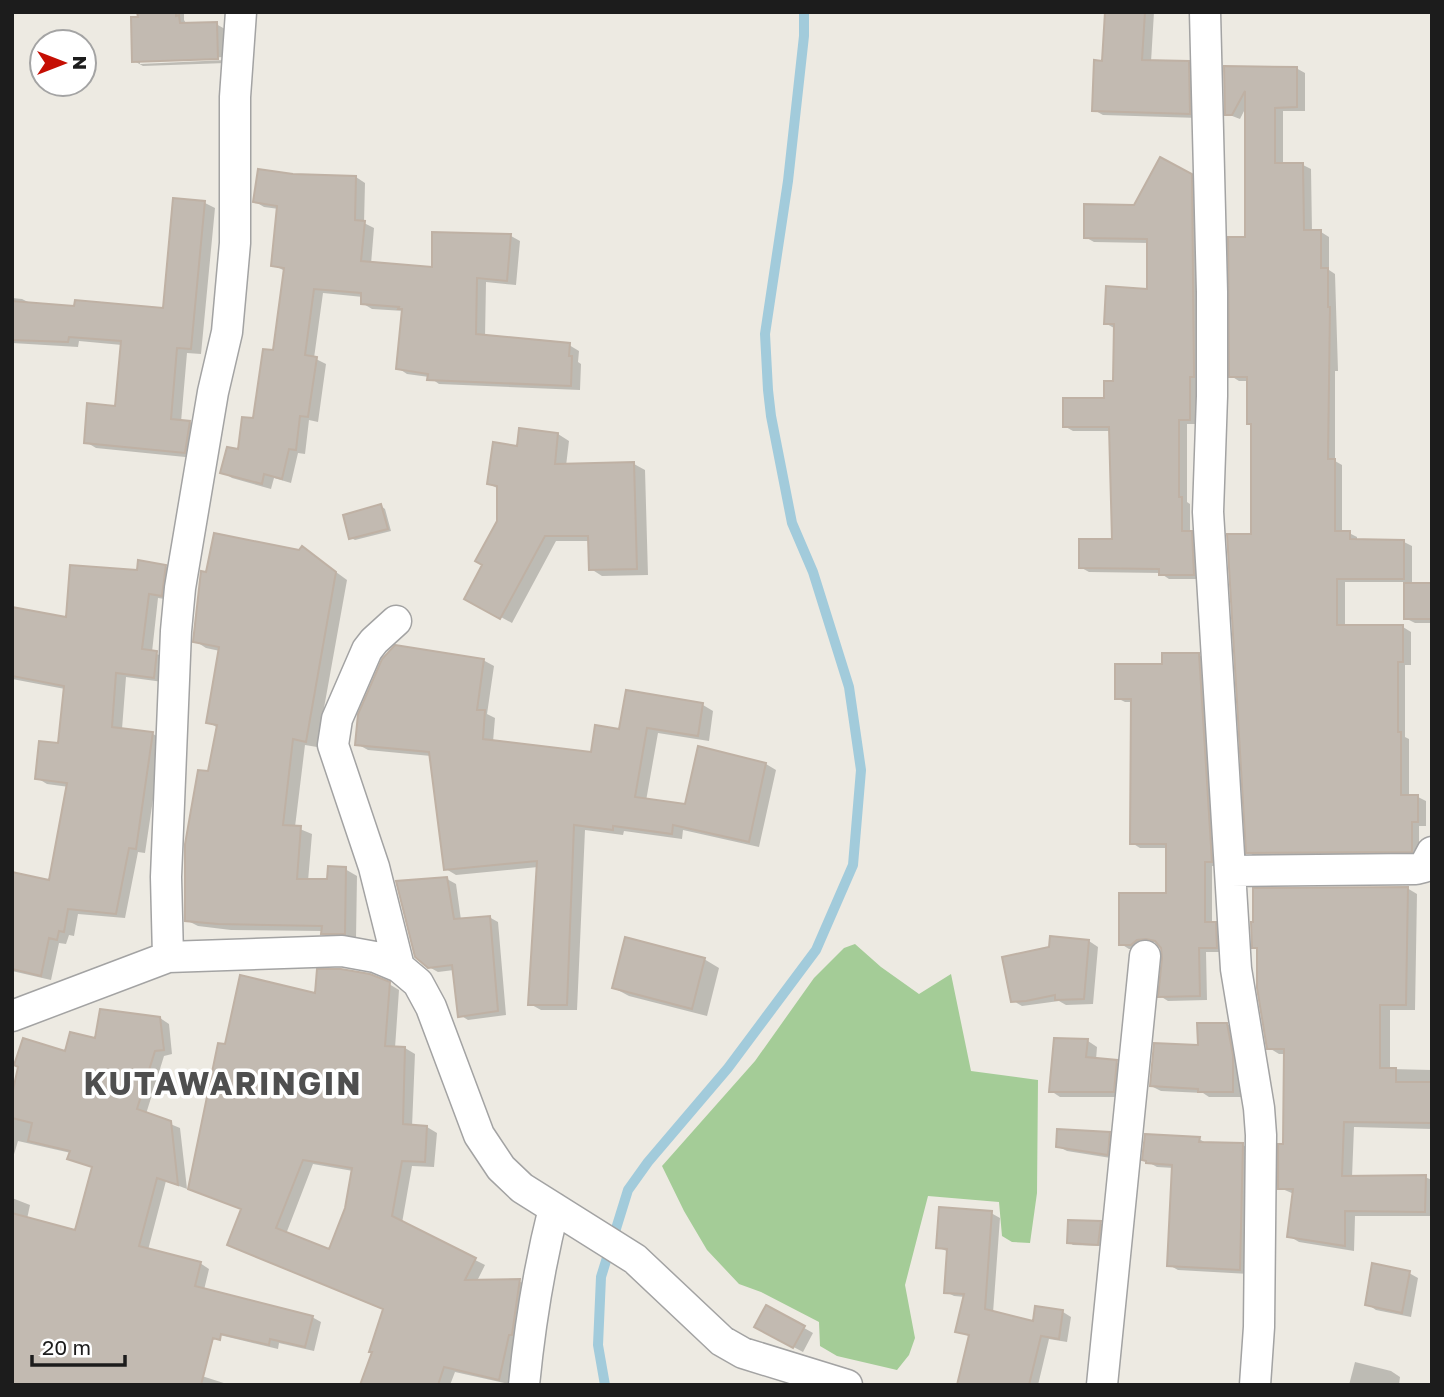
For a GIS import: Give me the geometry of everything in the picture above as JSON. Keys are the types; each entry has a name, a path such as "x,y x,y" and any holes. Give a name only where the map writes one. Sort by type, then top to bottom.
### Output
{"street":[{"path":"168,957 166,877 176,631 180,588 227,332 235,243 236,97 241,12"},
{"path":"1205,12 1212,292 1208,512 1236,969 1261,1135 1259,1327 1255,1385"},
{"path":"396,621 367,650 337,719 333,745 374,867 400,967"},
{"path":"1231,871 1416,869 1423,867 1432,852"},
{"path":"12,1016 168,957 342,951 375,957 400,967 418,983 431,1007 479,1135 501,1168 522,1188 635,1259 722,1341 743,1353 840,1384"},
{"path":"1102,1385 1145,956"},
{"path":"524,1385 530,1319 541,1256 560,1212"}],"green space":[{"path":"855,944 881,967 919,994 951,974 971,1071 1038,1080 1037,1193 1030,1243 1012,1242 1002,1236 999,1202 928,1196 905,1285 915,1338 909,1355 897,1370 837,1356 820,1346 819,1322 761,1292 739,1284 707,1250 662,1166 755,1061 814,978 844,948"}],"building":[{"path":"137,12 176,12 180,23 217,22 218,59 132,62 131,17 138,17"},
{"path":"1105,12 1145,12 1142,60 1189,61 1190,114 1092,111 1094,60 1102,61"},
{"path":"1224,66 1297,67 1297,107 1275,108 1275,163 1303,163 1304,230 1321,230 1321,268 1328,268 1328,459 1335,459 1335,531 1350,531 1350,539 1404,540 1404,579 1337,579 1337,625 1403,625 1403,662 1398,662 1398,732 1401,732 1401,795 1418,795 1418,822 1412,822 1412,852 1246,853 1227,534 1251,534 1251,424 1247,424 1247,377 1229,377 1228,237 1245,237 1245,91 1232,115 1225,115"},
{"path":"1160,157 1192,174 1194,377 1190,377 1190,420 1179,420 1179,497 1182,497 1182,531 1192,531 1194,575 1159,575 1159,569 1079,568 1079,539 1112,539 1109,427 1063,427 1063,398 1104,398 1104,381 1113,381 1114,324 1104,324 1106,286 1147,289 1147,239 1084,238 1084,204 1134,205"},
{"path":"258,169 293,174 356,176 355,220 365,221 361,261 432,267 432,232 511,234 507,281 477,278 476,334 570,343 571,386 427,380 428,374 396,369 402,309 361,304 361,293 314,289 305,355 317,357 308,417 300,416 296,450 289,449 282,479 264,474 262,484 220,473 227,447 238,449 242,417 253,418 263,349 273,350 284,268 271,266 277,206 253,202"},
{"path":"173,198 205,201 191,349 177,348 171,419 190,421 185,453 84,443 87,403 115,406 121,341 69,337 68,342 12,340 12,301 74,306 75,300 163,308"},
{"path":"519,428 558,433 555,464 634,462 637,569 589,570 588,536 545,536 500,619 464,599 482,565 475,561 497,521 497,486 487,484 493,442 517,446"},
{"path":"381,504 388,529 349,539 343,515"},
{"path":"214,533 299,550 302,546 336,572 306,742 293,739 283,825 301,826 297,879 327,879 328,866 346,867 345,934 321,934 322,926 185,921 185,844 198,770 208,771 217,725 206,723 219,647 193,642 201,571 206,572"},
{"path":"138,560 166,565 162,596 149,594 142,649 157,651 154,678 116,673 112,727 153,732 136,849 129,848 116,914 68,909 64,932 59,931 57,940 49,938 41,976 12,969 12,872 49,880 67,783 35,779 39,741 58,743 64,686 12,676 12,607 66,617 70,565 137,570"},
{"path":"1404,583 1432,583 1432,619 1404,619"},
{"path":"395,645 484,659 477,710 485,710 483,739 591,752 595,725 619,729 626,690 703,703 698,736 647,728 635,797 685,804 698,746 766,763 749,842 673,825 672,834 613,826 613,830 574,825 567,1005 528,1005 537,861 444,870 429,752 355,745 358,714 382,659"},
{"path":"1162,653 1199,653 1212,862 1205,862 1205,922 1216,922 1217,948 1199,948 1200,996 1158,997 1161,948 1155,941 1146,939 1137,940 1131,945 1119,945 1119,893 1166,893 1166,844 1130,844 1131,699 1115,699 1115,664 1162,664"},
{"path":"447,877 454,919 490,916 498,1011 458,1017 452,965 428,968 415,957 396,881"},
{"path":"1408,887 1406,1005 1380,1005 1380,1068 1396,1068 1396,1082 1432,1082 1432,1123 1344,1122 1342,1176 1426,1175 1425,1212 1345,1211 1345,1246 1287,1237 1293,1189 1278,1189 1278,1144 1283,1144 1284,1049 1267,1049 1257,988 1257,948 1252,948 1253,888"},
{"path":"1050,936 1089,940 1084,999 1055,1000 1055,995 1011,1002 1002,957 1049,947"},
{"path":"625,937 705,958 692,1009 612,988"},
{"path":"317,969 341,969 370,974 390,982 385,1046 405,1047 403,1124 427,1126 425,1162 402,1161 392,1216 476,1258 465,1280 520,1279 512,1335 509,1335 499,1380 444,1367 438,1385 360,1385 383,1309 227,1245 241,1209 188,1189 218,1043 225,1044 240,975 315,993","holes":["303,1160 352,1168 345,1208 329,1249 276,1228"]},
{"path":"100,1009 160,1017 164,1050 155,1051 137,1109 171,1121 178,1185 157,1178 139,1246 201,1262 195,1286 313,1316 305,1347 270,1339 269,1345 221,1334 220,1340 213,1338 201,1385 12,1385 12,1213 75,1230 92,1167 67,1159 70,1151 28,1141 32,1123 12,1118 12,1095 18,1067 14,1065 23,1038 65,1051 70,1032 95,1038"},
{"path":"1197,1023 1227,1023 1233,1055 1233,1092 1198,1092 1198,1089 1150,1086 1154,1043 1198,1045"},
{"path":"1054,1038 1088,1039 1086,1057 1117,1060 1114,1092 1049,1092"},
{"path":"1057,1129 1110,1132 1108,1155 1056,1147"},
{"path":"1145,1134 1200,1137 1199,1142 1243,1143 1240,1270 1167,1266 1172,1165 1146,1163 1142,1160"},
{"path":"939,1207 992,1211 985,1309 1033,1321 1035,1306 1063,1310 1059,1339 1041,1336 1029,1385 957,1385 969,1335 955,1332 964,1294 944,1293 947,1249 936,1248"},
{"path":"1068,1220 1101,1221 1098,1245 1067,1243"},
{"path":"1372,1263 1410,1271 1402,1313 1365,1305"},
{"path":"766,1305 805,1326 793,1348 754,1327"}],"waterway":[{"path":"605,1385 598,1345 601,1277 628,1190 648,1162 728,1068 816,950 853,865 861,770 849,687 813,572 792,523 768,390 765,334 788,181 804,36 804,12"}],"district":[{"name":"KUTAWARINGIN","path":"223,1083"}]}
